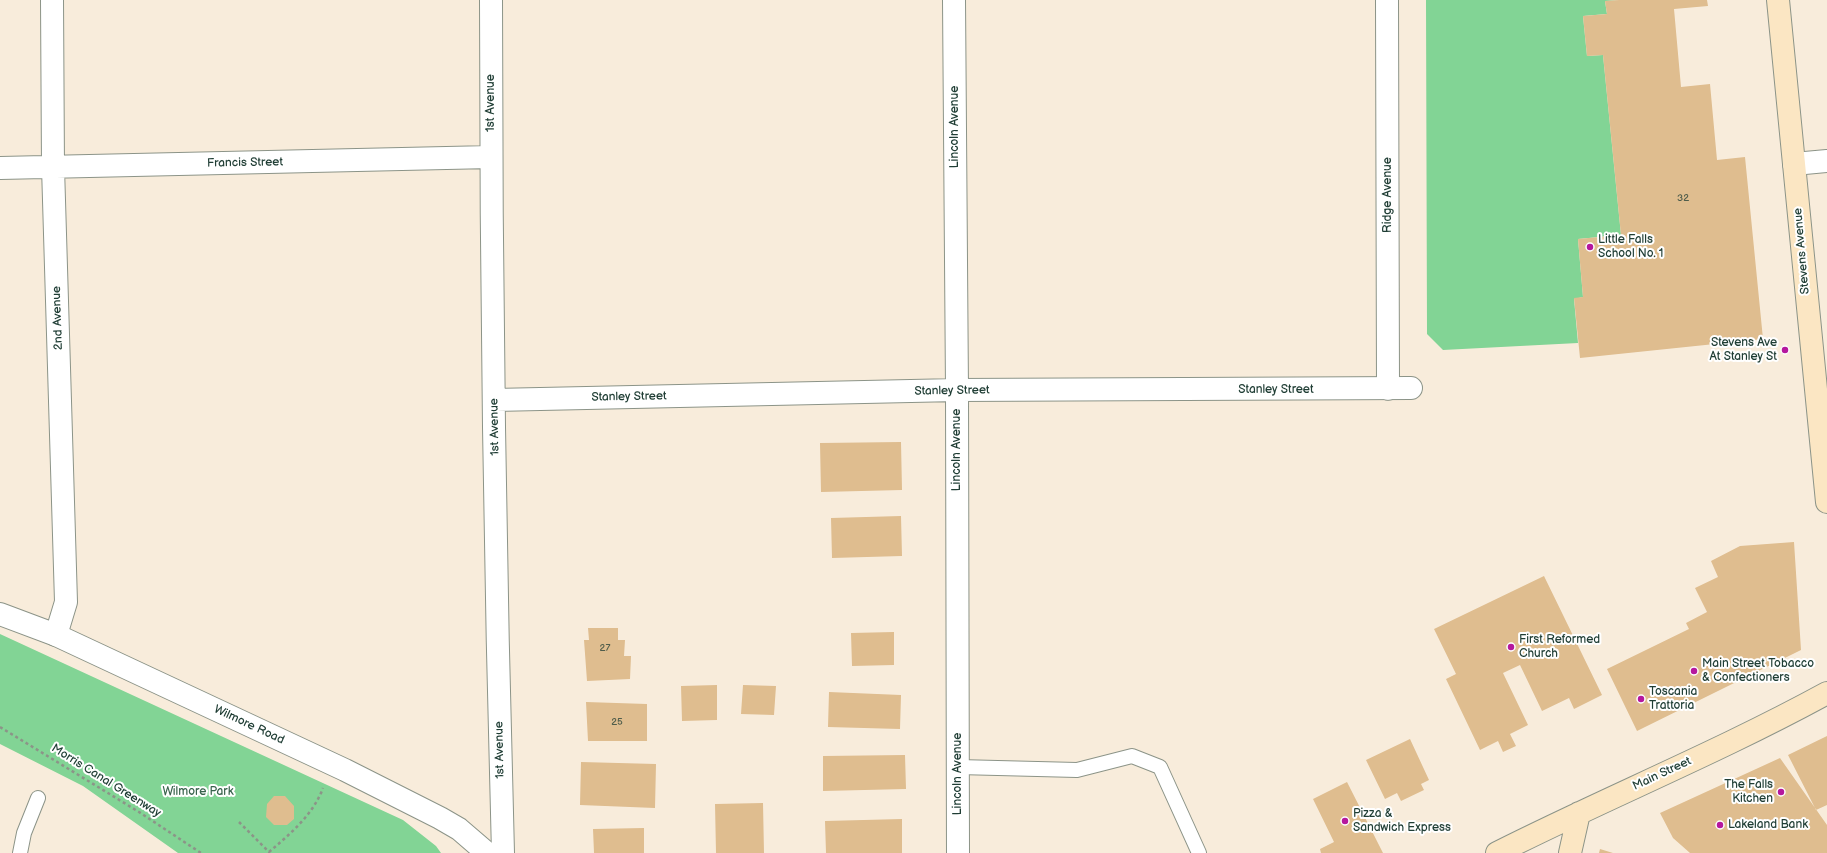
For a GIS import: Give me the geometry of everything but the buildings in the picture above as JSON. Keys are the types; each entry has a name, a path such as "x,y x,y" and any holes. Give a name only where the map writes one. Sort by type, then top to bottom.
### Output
{"main road":[{"name":"Stevens Avenue","path":"1778,0 1794,164 1820,373 1826,490"},
{"name":"Main Street","path":"1504,851 1578,813 1765,727 1827,693"},
{"path":"1570,853 1578,813"}],"street":[{"name":"2nd Avenue","path":"52,0 54,167 66,602 56,635"},
{"name":"1st Avenue","path":"491,0 494,400 503,853"},
{"name":"Lincoln Avenue","path":"954,0 958,853"},
{"name":"Ridge Avenue","path":"1387,0 1388,389"},
{"name":"Francis Street","path":"0,168 491,157"},
{"path":"1794,164 1827,161"},
{"name":"Stanley Street","path":"494,400 957,390 1411,388"},
{"name":"Wilmore Road","path":"0,614 56,635 333,764 440,818 459,829 487,853"}],"lane":[{"path":"958,767 1078,770 1132,756 1160,767 1199,853"},
{"path":"20,853 24,833 38,798"}],"path":[{"name":"Morris Canal Greenway","path":"0,727 139,812 201,853"},
{"path":"239,822 270,852 289,835 313,808 321,794 333,764"}],"green space":[{"path":"1426,0 1619,0 1605,1 1607,14 1583,16 1587,56 1603,55 1621,235 1578,239 1583,297 1574,299 1578,343 1443,350 1427,334"},
{"name":"Wilmore Park","path":"0,634 403,820 436,846 441,853 178,853 83,786 0,744"}],"place":[{"name":"Little Falls School No. 1","path":"1590,247"},
{"name":"Stevens Ave At Stanley St","path":"1785,350"},
{"name":"First Reformed Church","path":"1511,647"},
{"name":"Main Street Tobacco & Confectioners","path":"1694,671"},
{"name":"Toscania Trattoria","path":"1641,699"},
{"name":"The Falls Kitchen","path":"1781,792"},
{"name":"Pizza & Sandwich Express","path":"1345,821"},
{"name":"Lakeland Bank","path":"1720,825"}]}
